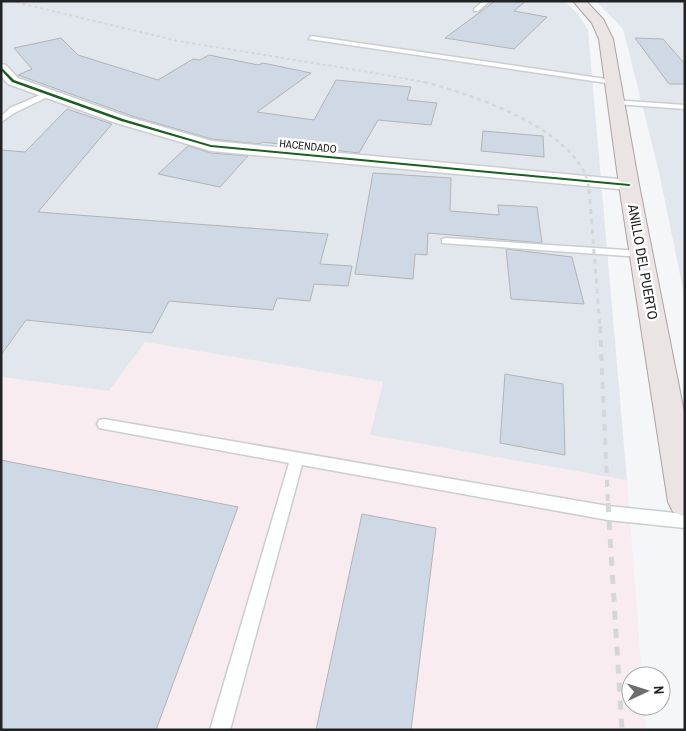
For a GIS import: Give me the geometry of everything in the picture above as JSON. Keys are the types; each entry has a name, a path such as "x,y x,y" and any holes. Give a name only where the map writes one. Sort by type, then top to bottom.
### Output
{"main road":[{"name":"ANILLO DEL PUERTO","path":"580,1 603,30 685,502"}],"street":[{"name":"HACENDADO","path":"1,68 13,81 122,120 211,146 629,185"}],"lane":[{"path":"476,10 487,1"},
{"path":"311,38 615,92 682,107 685,115"},
{"path":"1,120 13,110 50,94"},
{"path":"446,241 641,254"},
{"path":"104,424 608,514 685,521"},
{"path":"220,730 297,459"}],"shaded area":[{"path":"1,1 565,1 578,14 588,30 627,480 370,435 383,382 145,342 109,391 1,377"},
{"path":"596,1 685,1 685,299 659,172 623,29"},
{"path":"145,342 383,382 370,435 627,480 641,666 621,666 621,716 645,716 646,730 1,730 1,377 109,391"}],"building":[{"path":"495,1 526,1 514,11 547,17 514,49 445,38"},
{"path":"61,38 78,55 158,80 193,59 200,60 209,55 258,65 263,63 311,73 257,112 314,120 336,80 411,87 407,100 437,103 431,125 378,120 359,153 262,142 260,144 212,139 135,117 18,75 32,69 14,48"},
{"path":"635,38 663,39 685,64 685,84 669,84"},
{"path":"67,109 112,124 38,212 328,234 320,264 352,266 348,286 314,284 310,301 277,298 273,310 169,301 152,333 26,320 1,355 1,150 25,152"},
{"path":"483,131 543,136 544,157 481,151"},
{"path":"188,146 211,153 248,156 220,187 158,174"},
{"path":"373,173 451,178 450,211 499,215 498,205 537,207 542,243 428,233 427,255 415,254 413,279 355,274"},
{"path":"506,249 572,257 584,304 511,299"},
{"path":"505,374 563,384 565,455 500,443"},
{"path":"1,460 238,507 156,730 1,730"},
{"path":"362,514 436,528 411,730 316,730"}],"railway":[{"path":"11,1 178,41 425,82"},
{"path":"425,82 429,83"},
{"path":"425,82 496,106 522,118 547,133 568,150 582,169 589,190"},
{"path":"589,189 600,327"},
{"path":"600,326 608,504"},
{"path":"608,503 622,730"}],"cycle path":[{"path":"1,68 13,81 122,120 211,146 629,185"}]}
